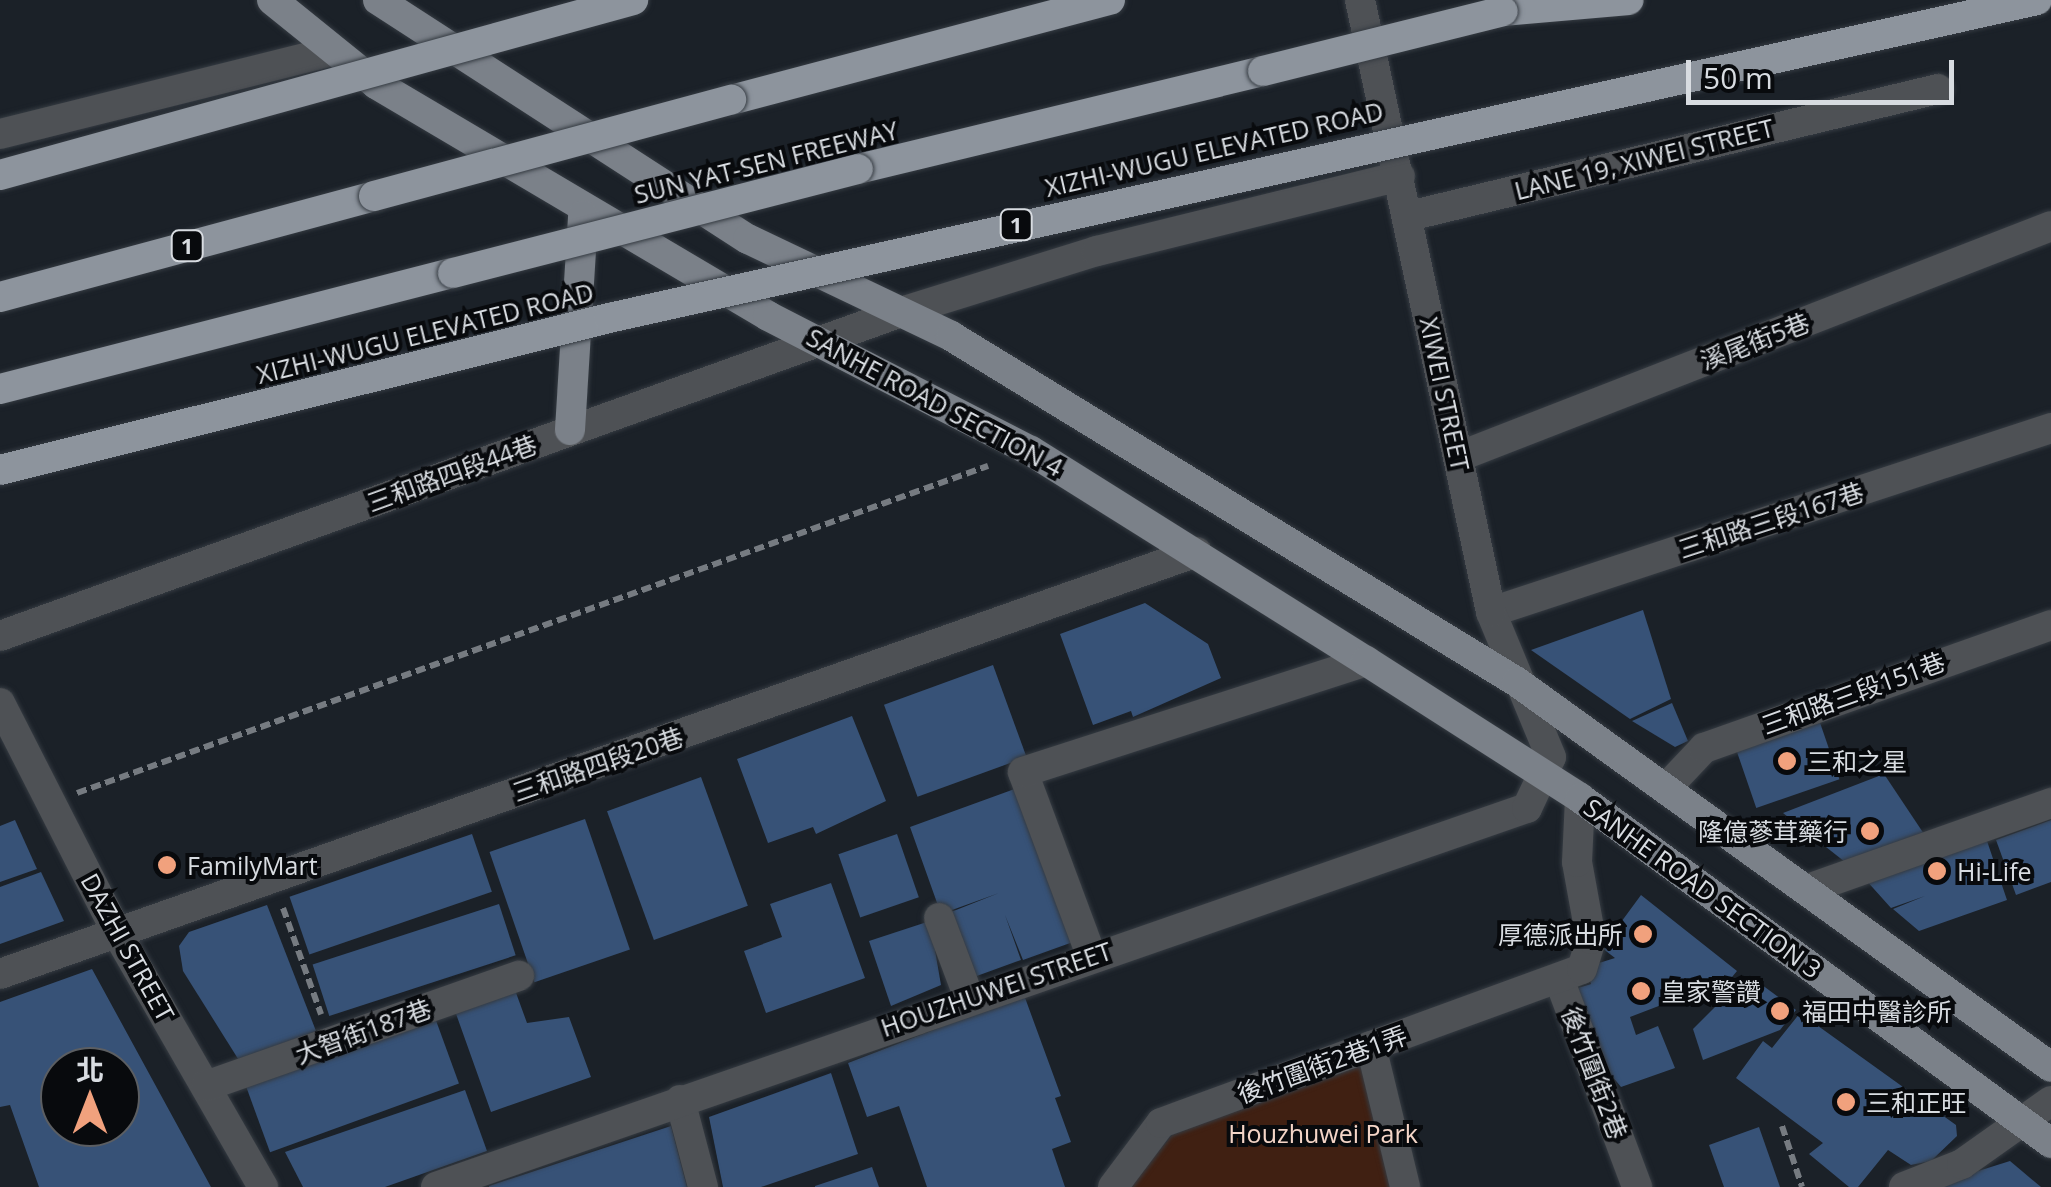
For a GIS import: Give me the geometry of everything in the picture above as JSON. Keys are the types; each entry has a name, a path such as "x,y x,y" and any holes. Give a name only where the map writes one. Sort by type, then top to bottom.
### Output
{"highway":[{"path":"0,175 633,0"},
{"name":"1","path":"0,297 1110,0"},
{"name":"SUN YAT-SEN FREEWAY","path":"0,389 858,169 1549,0"},
{"path":"1504,11 1629,0"},
{"name":"XIZHI-WUGU ELEVATED ROAD","path":"0,470 668,305 2037,0"}],"main road":[{"name":"SANHE ROAD SECTION 4","path":"272,0 333,51 768,316 825,338 1032,450 1366,661 1544,780"},
{"path":"378,0 748,239 904,312 1518,682 1812,888 2051,1067"},
{"path":"570,430 583,206"},
{"name":"SANHE ROAD SECTION 3","path":"1544,780 1580,798 2051,1142"}],"street":[{"name":"XIWEI STREET","path":"1360,0 1409,216 1490,612 1551,757 1544,780"},
{"path":"0,134 333,51"},
{"name":"LANE 19, XIWEI STREET","path":"1409,216 1938,89"},
{"name":"三和路四段44巷","path":"0,636 904,312 1097,251 1400,176"},
{"name":"溪尾街5巷","path":"1458,457 2051,226"},
{"name":"三和路三段167巷","path":"1490,612 2051,428"},
{"name":"三和路四段20巷","path":"0,974 1196,552"},
{"name":"三和路三段151巷","path":"1668,784 1704,748 2051,625"},
{"path":"1091,954 1023,772 1366,661"},
{"name":"DAZHI STREET","path":"0,703 117,933 263,1187"},
{"name":"HOUZHUWEI STREET","path":"436,1187 1091,954 1527,808 1544,780"},
{"name":"後竹圍街2巷","path":"1580,798 1577,862 1590,956 1559,979 1637,1187"},
{"path":"1812,888 2051,803"},
{"path":"939,918 969,998"},
{"name":"大智街187巷","path":"206,1086 519,976"},
{"name":"後竹圍街2巷1弄","path":"1113,1187 1161,1123 1559,979"},
{"path":"1371,1046 1405,1187"},
{"path":"680,1100 702,1187"},
{"path":"1904,1187 1962,1164 2051,1101"}],"path":[{"path":"50,802 1032,450"},
{"path":"272,878 331,1042"},
{"path":"1782,1126 1802,1187"}],"green space":[{"name":"Houzhuwei Park","path":"1362,1061 1390,1187 1129,1187 1172,1135"}],"building":[{"path":"1145,603 1208,644 1221,678 1133,717 1131,711 1093,725 1060,634"},
{"path":"1643,610 1671,699 1630,719 1531,650"},
{"path":"993,665 1027,757 918,797 884,705"},
{"path":"1672,703 1688,741 1675,747 1632,721"},
{"name":"三和之星","path":"1817,714 1839,779 1756,808 1734,743"},
{"path":"852,716 886,801 816,834 813,827 768,843 737,759"},
{"path":"1884,774 1924,834 1845,862 1783,813"},
{"path":"701,777 748,906 654,940 607,811"},
{"path":"1023,786 1073,942 1023,960 1005,915 1021,960 974,977 951,912 999,893 941,914 910,827"},
{"path":"585,819 630,949 534,982 490,852"},
{"path":"15,820 37,869 0,882 0,826"},
{"path":"2051,820 2051,882 2016,895 1996,840"},
{"path":"472,834 492,892 309,955 290,897"},
{"path":"897,834 919,897 860,918 838,854"},
{"path":"1986,838 2007,900 1919,931 1893,909 1925,896 1891,908 1865,879"},
{"path":"41,872 64,921 0,944 0,887"},
{"path":"831,883 865,978 766,1013 744,951 782,937 770,904"},
{"name":"皇家警讚","path":"1641,895 1737,971 1718,994 1707,986 1695,1001 1677,999 1630,1017 1636,1035 1658,1026 1675,1068 1621,1087 1607,1070 1578,988 1591,984 1586,967 1615,958 1602,948"},
{"path":"499,904 516,955 329,1016 313,965"},
{"path":"267,905 316,1031 240,1062 183,971 179,946 189,932"},
{"path":"930,921 941,985 891,1006 869,941"},
{"path":"92,969 135,1047 40,1047 40,1147 140,1147 140,1057 211,1187 39,1187 10,1105 0,1107 0,1002"},
{"path":"1754,979 1796,1010 1780,1030 1703,1060 1693,1029 1738,984"},
{"path":"515,990 527,1023 569,1017 591,1077 491,1112 455,1011"},
{"path":"1024,995 1061,1096 1055,1098 1071,1142 1052,1149 1065,1187 927,1187 899,1106 867,1117 848,1063"},
{"name":"三和正旺","path":"1800,1013 1956,1125 1957,1136 1931,1161 1911,1165 1888,1150 1858,1187 1849,1187 1809,1154 1823,1143 1736,1078 1763,1041 1772,1048"},
{"path":"434,1015 459,1084 270,1152 245,1084"},
{"path":"831,1073 858,1154 761,1187 723,1187 709,1117"},
{"path":"465,1090 487,1151 385,1187 303,1187 285,1152"},
{"path":"671,1126 687,1187 489,1187 489,1186"},
{"path":"1759,1127 1780,1187 1724,1187 1709,1145"},
{"path":"2010,1161 2041,1187 1930,1186"},
{"path":"872,1167 879,1187 815,1187 815,1186"}],"place":[{"name":"三和之星","path":"1787,761"},
{"name":"隆億蔘茸藥行","path":"1870,831"},
{"name":"FamilyMart","path":"167,865"},
{"name":"Hi-Life","path":"1937,871"},
{"name":"厚德派出所","path":"1643,934"},
{"name":"皇家警讚","path":"1641,991"},
{"name":"福田中醫診所","path":"1780,1011"},
{"name":"三和正旺","path":"1846,1102"}]}
